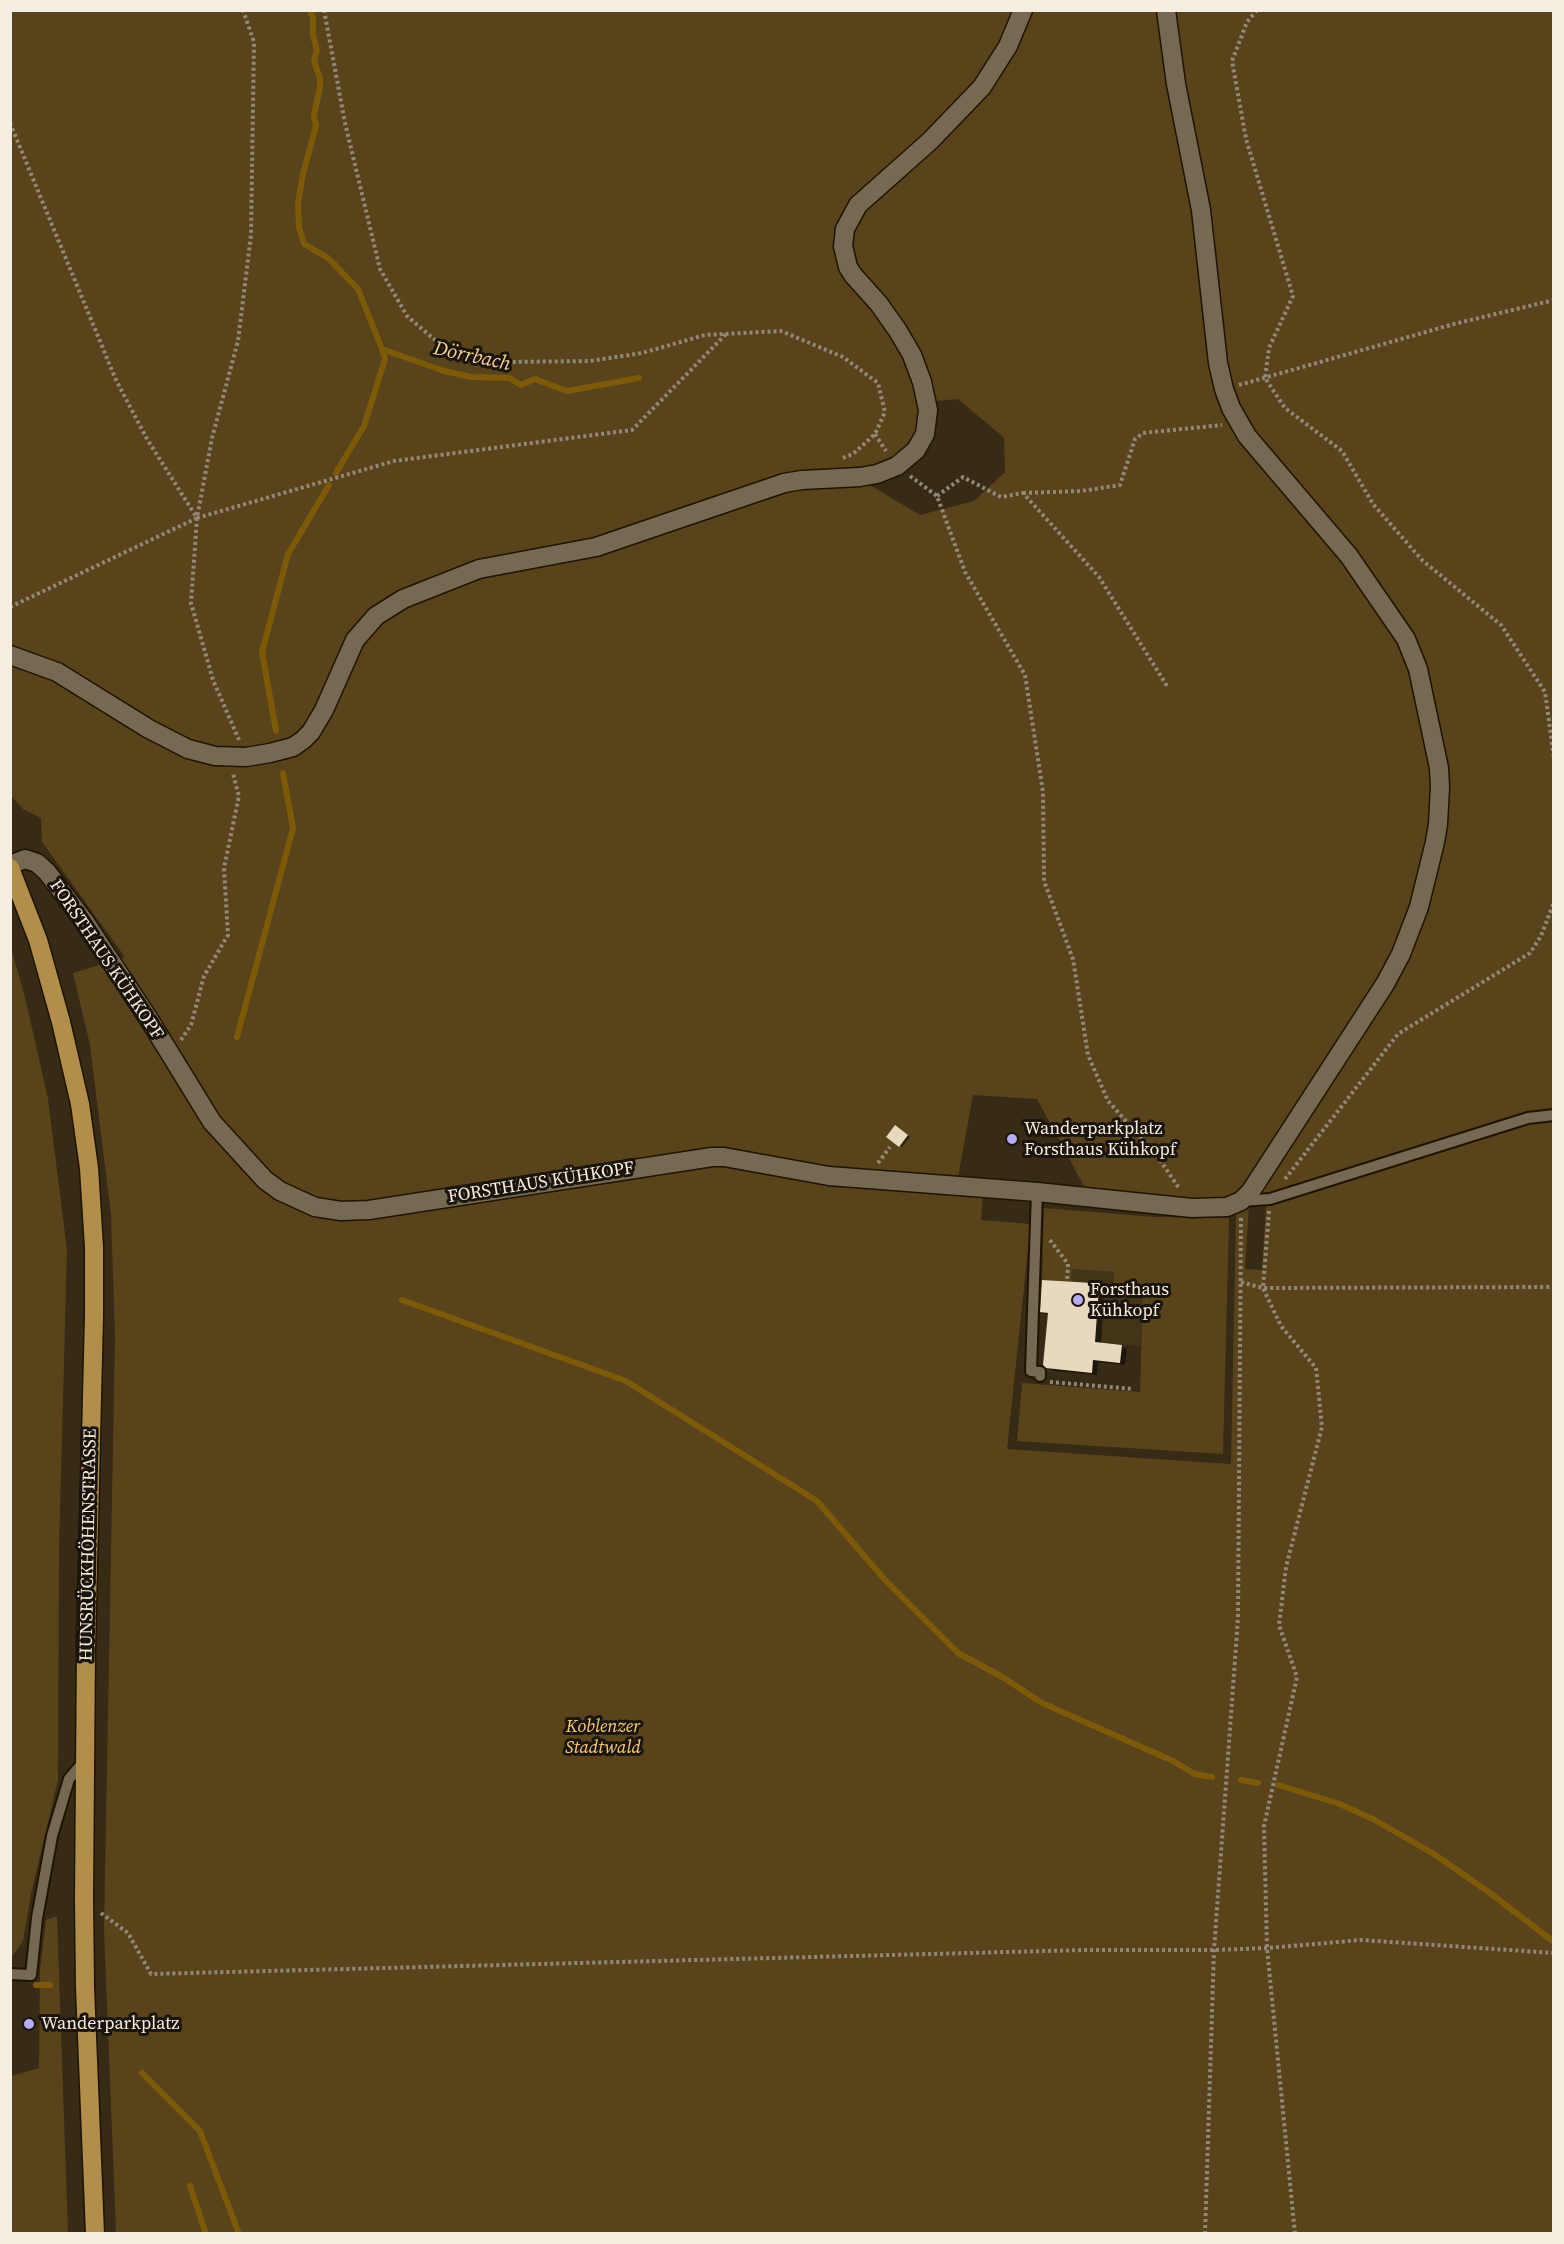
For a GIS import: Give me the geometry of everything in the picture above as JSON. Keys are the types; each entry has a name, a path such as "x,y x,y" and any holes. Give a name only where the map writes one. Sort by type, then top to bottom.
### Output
{"main road":[{"name":"HUNSRÜCKHÖHENSTRASSE","path":"10,866 38,940 61,1022 80,1104 94,1247 84,1899 94,2234"}],"street":[{"path":"10,655 57,672 149,729 188,749 215,756 237,757 270,753 293,747 303,740 318,721 355,640 364,627 388,606 403,599 479,569 604,545 784,483 860,477 878,474 897,466 918,452 925,434 928,410 922,382 912,355 898,331 879,304 852,275 843,246 845,229 858,205 930,141 982,87 1008,46 1023,10"},
{"path":"1166,10 1176,84 1201,210 1218,363 1224,389 1236,419 1255,447 1286,480 1353,561 1406,639 1419,676 1440,788 1435,842 1419,907 1401,954 1385,984 1251,1191 1241,1201"},
{"name":"FORSTHAUS KÜHKOPF","path":"10,866 25,859 37,863 52,879 85,922 212,1122 242,1157 280,1191 315,1207 341,1211 369,1210 712,1157 724,1157 829,1176 1006,1189 1192,1208 1227,1207 1241,1201"}],"lane":[{"path":"1241,1201 1270,1199 1528,1118 1554,1115"},
{"path":"1038,1192 1031,1371 1040,1372 1040,1376"},
{"path":"10,1974 31,1975 37,1918 52,1836 69,1779 85,1760"}],"path":[{"path":"171,1056 191,1025 204,976 228,935 224,868 240,796 237,757 191,603 197,518 212,438 238,341 251,235 254,42 243,10"},
{"path":"324,10 345,123 380,269 407,316 442,346 508,362 590,362 642,353 705,335 781,331 843,357 878,383 885,412 875,434"},
{"path":"1257,10 1247,22 1232,61 1246,139 1293,297 1269,348 1265,378 1285,408 1341,451 1374,504 1422,560 1501,625 1545,692 1554,758"},
{"path":"10,123 116,380 147,439 197,518"},
{"path":"1224,389 1454,324 1554,300"},
{"path":"10,607 197,518 394,461 632,430 726,334"},
{"path":"937,496 963,477 1001,498 1023,493 1082,491 1120,485 1135,439 1143,433 1224,425 1236,419"},
{"path":"897,466 937,496 965,572 1025,675 1043,792 1044,881 1073,959 1088,1055 1108,1101 1157,1156 1192,1208"},
{"path":"1023,493 1099,577 1167,686"},
{"path":"1295,2234 1267,1948 1264,1826 1297,1677 1280,1625 1286,1567 1322,1427 1316,1368 1281,1326 1263,1288 1270,1199 1398,1034 1530,953 1541,936 1554,902"},
{"path":"874,1168 890,1147"},
{"path":"1205,2234 1214,1950 1238,1618 1241,1282 1244,1236 1241,1201"},
{"path":"1049,1239 1068,1264 1067,1281"},
{"path":"1241,1282 1263,1288 1554,1287"},
{"path":"1040,1376 1040,1382 1133,1389"},
{"path":"84,1899 128,1933 151,1974 1073,1950 1214,1950 1361,1940 1554,1953"}],"shaded area":[{"path":"1072,1269 1115,1272 1143,1289 1141,1346 1071,1340 1074,1314 1097,1316 1099,1287 1093,1286 1093,1283 1071,1282"}],"green space":[{"name":"Koblenzer Stadtwald","path":"11,11 1553,11 1553,2233 116,2233 104,1928 115,1337 111,1215 90,1045 73,973 125,957 42,842 41,818 23,809 11,796","holes":["958,399 1004,438 1005,472 974,501 920,515 868,484 931,436 934,401","973,1095 1037,1099 1085,1188 958,1178","983,1194 1032,1198 1030,1224 981,1220","1033,1202 1195,1214 1236,1214 1231,1464 1007,1449","1249,1204 1266,1205 1262,1270 1245,1269"]},
{"path":"11,948 25,997 48,1099 67,1250 59,1549 58,1780 31,1894 23,1941 11,1958"},
{"path":"1044,1208 1156,1217 1229,1218 1223,1454 1017,1441 1022,1383 1140,1392 1143,1289 1114,1287 1114,1272 1072,1269 1071,1282 1042,1280"},
{"path":"57,1916 68,2233 11,2233 11,2076 39,2068 40,1969 46,1920"}],"building":[{"path":"895,1125 908,1135 899,1147 886,1137"},
{"path":"1042,1280 1093,1283 1093,1286 1099,1287 1095,1342 1122,1345 1120,1363 1093,1360 1092,1373 1046,1368 1043,1365 1048,1313 1040,1312"}],"waterway":[{"name":"Dörrbach","path":"310,10 317,50 314,61 320,78 320,87 314,115 316,126 298,203 299,227 304,244 328,258 358,289 382,349 444,371 471,377 510,378 521,385 535,379 567,391 639,378"},
{"path":"336,473 364,426 385,359 382,349"},
{"path":"276,731 262,652 288,554 329,485"},
{"path":"237,1037 293,828 283,773"},
{"path":"402,1300 626,1381 817,1501 885,1580 958,1653 1004,1678 1042,1703 1173,1761 1195,1774 1212,1777"},
{"path":"1241,1780 1258,1783"},
{"path":"1278,1785 1337,1803 1373,1819 1434,1854 1554,1942"},
{"path":"36,1985 50,1985"},
{"path":"142,2073 200,2131 239,2234"},
{"path":"190,2186 206,2234"}],"place":[{"name":"Wanderparkplatz Forsthaus Kühkopf","path":"1012,1139"},
{"name":"Forsthaus Kühkopf","path":"1078,1300"},
{"name":"Wanderparkplatz","path":"29,2024"}]}
